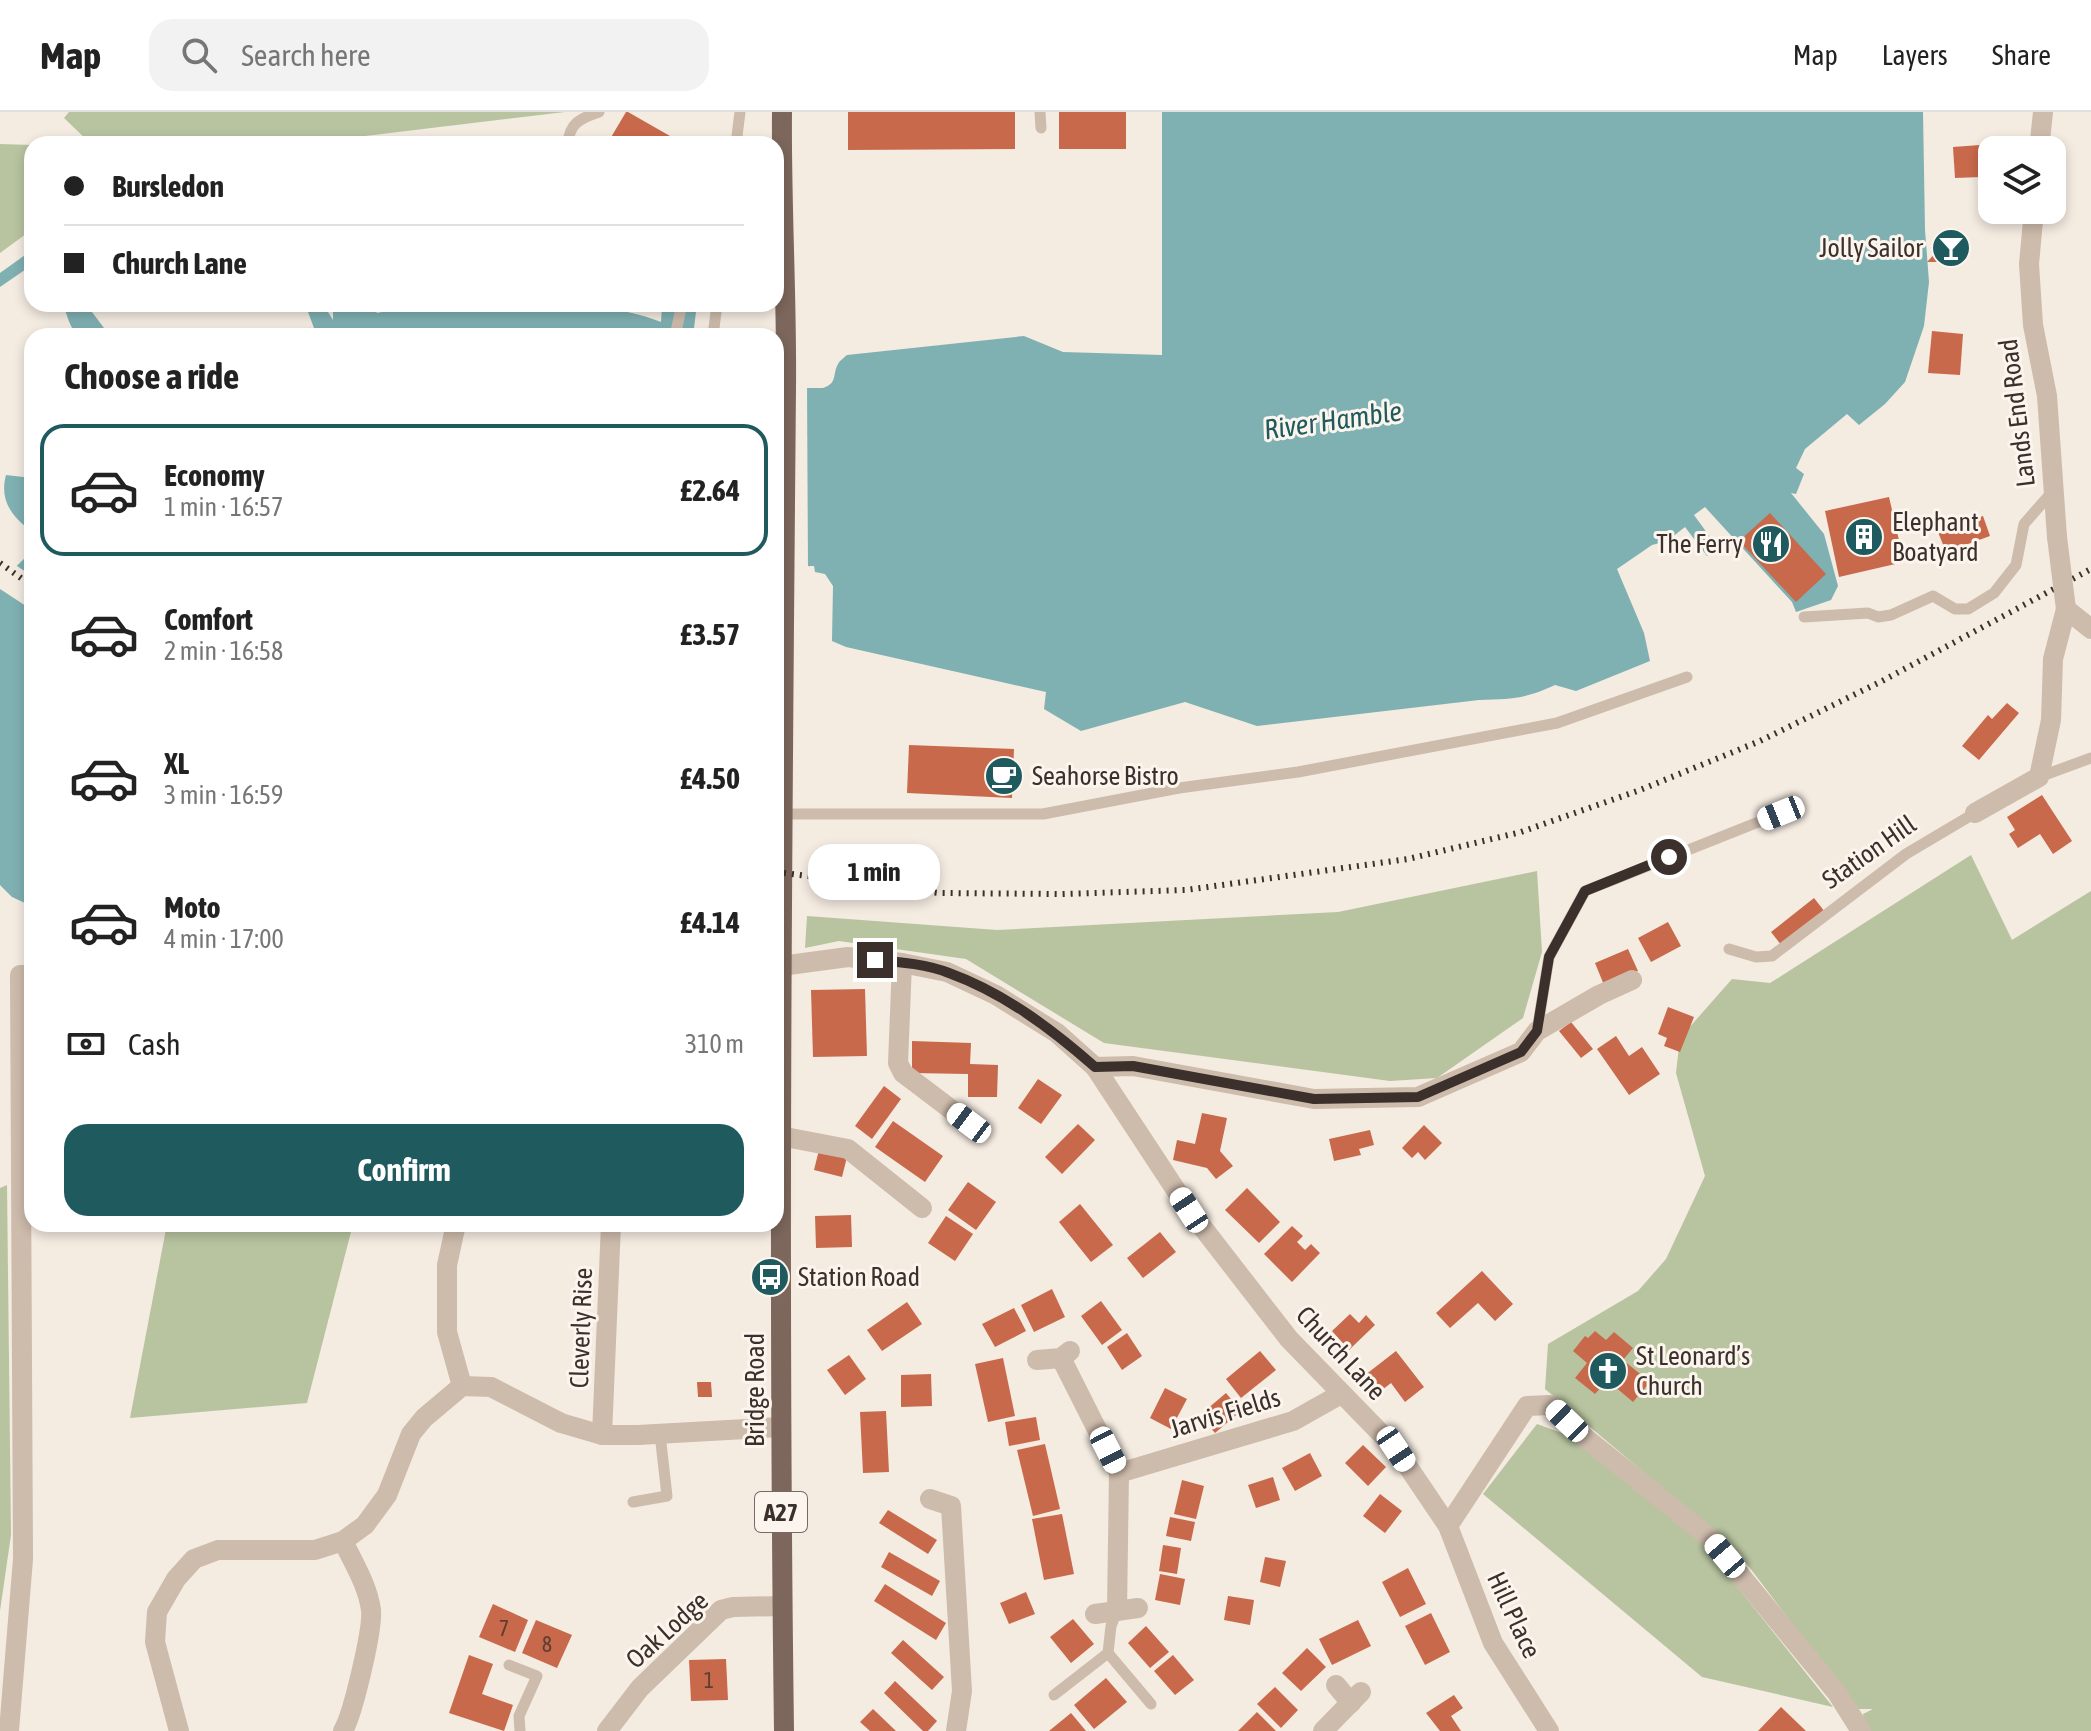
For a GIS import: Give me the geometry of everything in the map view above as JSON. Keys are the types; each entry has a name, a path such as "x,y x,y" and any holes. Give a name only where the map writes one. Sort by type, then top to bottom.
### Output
{"main road":[{"name":"Bridge Road","path":"782,112 782,136"},
{"name":"Bridge Road","path":"784,296 787,383 784,651"},
{"name":"Bridge Road","path":"780,1232 784,1731"}],"street":[{"path":"2040,136 2043,112"},
{"name":"Lands End Road","path":"2033,224 2029,264 2033,325 2047,396 2057,537 2066,609"},
{"path":"2039,777 2051,720 2053,659 2066,609 2091,629"},
{"name":"Station Hill","path":"1975,813 2039,777"},
{"name":"Church Lane","path":"784,966 848,957 947,972 996,995 1057,1033 1095,1067 1189,1210 1289,1339 1396,1449 1448,1526"},
{"path":"902,963 898,1063 903,1073 969,1123"},
{"path":"9,1731 23,1559 20,975 24,975"},
{"path":"1095,1067 1133,1066 1314,1099 1418,1097 1521,1052 1537,1031 1632,980"},
{"path":"784,1137 848,1149 922,1210"},
{"path":"179,1731 155,1642 157,1612 176,1579 194,1559 218,1550 315,1550 343,1541 365,1525 387,1495 411,1434 424,1418 462,1386 447,1332 447,1265 454,1232"},
{"name":"Cleverly Rise","path":"602,1435 611,1232"},
{"path":"1037,1360 1066,1354 1119,1473 1117,1611"},
{"name":"Cleverly Rise","path":"462,1386 491,1387 561,1423 602,1435 780,1427"},
{"name":"Jarvis Fields","path":"1119,1473 1293,1421 1341,1394"},
{"path":"1448,1526 1527,1406 1550,1405 1583,1436 1709,1537 1837,1693 1861,1731"},
{"path":"930,1499 951,1506 970,1688 956,1731"},
{"name":"Hill Place","path":"1448,1526 1493,1643 1541,1728"},
{"path":"343,1541 367,1595 371,1613 359,1681 349,1721 343,1731"},
{"name":"Oak Lodge","path":"607,1731 640,1688 721,1610 782,1606"},
{"path":"1095,1614 1138,1608"},
{"path":"1323,1731 1356,1698 1336,1685"}],"lane":[{"path":"568,136 579,119 599,112"},
{"path":"737,136 740,112"},
{"path":"1040,112 1041,128"},
{"path":"1804,617 1868,613 1878,617 1891,615 1933,596 1955,609 1968,609 1994,593 2016,565 2024,524 2053,492"},
{"path":"784,814 1043,814 1179,788 1298,772 1557,723 1687,677"},
{"name":"Station Hill","path":"2039,777 2091,758"},
{"path":"1537,1031 1549,957 1585,891 1781,813"},
{"name":"Station Hill","path":"1729,949 1756,957 1772,956 1906,854 1975,813"},
{"path":"633,1502 667,1496 660,1434"},
{"path":"1054,1695 1108,1653 1111,1626 1117,1611"},
{"path":"1108,1653 1151,1704"},
{"path":"509,1665 537,1676 519,1716 520,1731"}],"green space":[{"path":"69,112 565,112 365,136 83,136 64,118"},
{"path":"0,144 24,145 24,235 0,253"},
{"path":"1971,855 2012,940 2091,891 2091,1731 1866,1731 1863,1714 1873,1709 1857,1709 1737,1551 1545,1389 1548,1344 1638,1291 1666,1259 1705,1176 1676,1073 1680,1038 1732,979 1770,983"},
{"path":"1537,871 1542,952 1523,1018 1437,1078 1390,1081 1104,1043 966,959 839,941 805,948 807,916 997,930 1338,912"},
{"path":"7,1185 11,1535 0,1611 0,1188"},
{"path":"165,1232 351,1232 307,1403 130,1418"},
{"path":"1537,1424 1570,1436 1700,1540 1833,1707 1702,1677 1483,1494"}],"water":[{"name":"River Hamble","path":"1162,112 1923,112 1929,282 1924,326 1905,382 1885,404 1859,425 1847,414 1805,449 1796,468 1804,474 1796,494 1791,493 1824,534 1838,586 1831,600 1796,612 1792,602 1705,507 1694,515 1718,548 1707,556 1685,527 1667,541 1652,545 1617,569 1644,633 1650,661 1576,691 1555,685 1518,697 1257,726 1185,702 1081,731 1044,709 1046,692 846,647 832,641 833,586 825,574 815,572 814,566 784,567 784,388 828,386 839,363 847,355 1024,336 1063,352 1162,355"},
{"path":"24,256 24,270 0,287 0,273"},
{"path":"66,312 92,312 104,328 72,328"},
{"path":"308,312 328,312 333,320 333,312 628,312 661,322 662,312 696,312 694,328 314,328"},
{"path":"6,475 24,477 24,525 5,498"},
{"path":"24,559 24,903 12,897 0,885 0,582"}],"pier":[{"path":"784,384 807,384 808,569 784,569"},
{"path":"14,564 24,571 24,605 0,589 0,576"}],"building":[{"path":"628,112 670,136 612,136"},
{"path":"848,112 1015,112 1015,149 848,150"},
{"path":"1059,112 1126,112 1126,149 1059,149"},
{"path":"1978,145 1978,177 1955,178 1953,147"},
{"name":"Jolly Sailor","path":"1958,229 1962,234 1962,262 1927,262"},
{"path":"1932,331 1963,334 1960,375 1928,373"},
{"name":"Elephant Boatyard","path":"1889,497 1904,562 1839,577 1825,511"},
{"path":"1770,513 1826,574 1796,602 1739,541"},
{"path":"1983,516 1990,536 1946,552 1938,532"},
{"path":"2007,703 2019,713 1979,760 1962,746 1988,715 1992,719"},
{"path":"909,745 1014,749 1012,798 907,793"},
{"path":"2042,795 2072,841 2053,854 2040,834 2018,848 2009,834 2015,830 2007,817"},
{"path":"1814,898 1825,912 1782,946 1771,932"},
{"path":"1668,922 1681,946 1651,962 1638,938"},
{"path":"1628,949 1638,971 1604,985 1595,963"},
{"path":"865,989 867,1056 813,1057 811,990"},
{"path":"1668,1007 1694,1017 1680,1052 1664,1046 1667,1038 1658,1034"},
{"path":"1571,1022 1593,1049 1581,1058 1559,1031"},
{"path":"1616,1036 1629,1056 1642,1047 1660,1074 1629,1095 1597,1049"},
{"path":"912,1041 971,1043 970,1064 998,1065 997,1097 968,1097 968,1074 912,1073"},
{"path":"1038,1079 1062,1095 1041,1124 1018,1108"},
{"path":"884,1086 901,1099 872,1139 855,1126"},
{"path":"1202,1113 1227,1118 1220,1151 1233,1166 1216,1179 1207,1168 1173,1160 1177,1140 1195,1144"},
{"path":"893,1121 943,1156 925,1182 875,1147"},
{"path":"1078,1124 1095,1140 1062,1174 1045,1157"},
{"path":"1424,1125 1442,1143 1425,1160 1418,1152 1412,1158 1402,1148"},
{"path":"1370,1130 1374,1145 1359,1149 1361,1155 1334,1161 1329,1139"},
{"path":"819,1150 847,1157 842,1177 814,1170"},
{"path":"968,1182 996,1202 976,1230 948,1210"},
{"path":"1247,1188 1280,1222 1259,1243 1225,1210"},
{"path":"1080,1204 1113,1245 1091,1262 1059,1222"},
{"path":"851,1215 852,1247 816,1248 815,1216"},
{"path":"946,1216 973,1234 955,1261 928,1243"},
{"path":"1292,1226 1303,1236 1297,1242 1305,1250 1311,1244 1320,1253 1292,1282 1264,1254"},
{"path":"1160,1232 1176,1252 1143,1278 1127,1258"},
{"path":"1482,1271 1513,1304 1495,1321 1478,1303 1450,1328 1436,1313"},
{"path":"1052,1289 1065,1317 1034,1332 1021,1305"},
{"path":"1101,1301 1122,1330 1102,1345 1081,1316"},
{"path":"907,1302 922,1324 882,1351 867,1330"},
{"path":"1014,1308 1026,1331 995,1347 982,1324"},
{"path":"1350,1314 1359,1323 1366,1315 1375,1325 1349,1350 1332,1331"},
{"name":"St Leonard’s Church","path":"1595,1331 1606,1340 1614,1332 1633,1348 1623,1360 1650,1382 1633,1402 1607,1380 1595,1394 1575,1378 1587,1363 1573,1351 1585,1336 1588,1338"},
{"path":"1127,1333 1142,1356 1122,1370 1107,1347"},
{"path":"1260,1351 1276,1370 1241,1398 1226,1379"},
{"path":"1396,1351 1424,1387 1405,1402 1391,1383 1373,1397 1360,1379"},
{"path":"849,1355 866,1379 845,1395 827,1370"},
{"path":"1003,1358 1015,1416 988,1422 975,1364"},
{"path":"931,1374 932,1406 901,1407 901,1375"},
{"path":"697,1382 711,1382 712,1397 698,1397"},
{"path":"1165,1388 1187,1399 1171,1429 1150,1418"},
{"path":"1226,1393 1241,1411 1215,1433 1200,1415"},
{"path":"886,1411 889,1472 863,1473 860,1412"},
{"path":"1036,1417 1040,1440 1009,1446 1005,1422"},
{"path":"1045,1444 1060,1509 1033,1516 1017,1450"},
{"path":"1363,1445 1386,1467 1368,1486 1345,1463"},
{"path":"1310,1453 1322,1476 1295,1491 1282,1468"},
{"path":"1273,1477 1280,1500 1256,1508 1248,1485"},
{"path":"1182,1480 1204,1486 1196,1519 1174,1514"},
{"path":"1380,1494 1402,1511 1385,1533 1363,1516"},
{"path":"888,1510 937,1540 928,1554 879,1523"},
{"path":"1062,1514 1074,1574 1044,1580 1032,1519"},
{"path":"1170,1517 1195,1522 1191,1541 1166,1536"},
{"path":"1163,1545 1181,1548 1177,1574 1159,1571"},
{"path":"889,1552 940,1581 932,1596 881,1567"},
{"path":"1265,1557 1286,1561 1280,1587 1260,1582"},
{"path":"1408,1568 1426,1604 1400,1617 1382,1582"},
{"path":"1160,1574 1185,1579 1180,1605 1155,1600"},
{"path":"885,1584 946,1623 936,1640 874,1601"},
{"path":"1026,1592 1035,1614 1009,1624 1000,1603"},
{"path":"1228,1596 1254,1600 1250,1625 1224,1620"},
{"path":"493,1604 528,1620 515,1652 479,1637"},
{"path":"1431,1613 1450,1652 1425,1665 1405,1626"},
{"path":"1073,1619 1094,1644 1071,1663 1050,1637"},
{"path":"536,1620 572,1635 557,1668 522,1653"},
{"path":"1358,1620 1371,1646 1332,1665 1319,1639"},
{"path":"1146,1626 1169,1652 1150,1668 1128,1643"},
{"path":"903,1640 944,1677 932,1690 891,1653"},
{"path":"1307,1648 1326,1667 1301,1691 1282,1673"},
{"path":"469,1655 493,1664 482,1694 513,1705 504,1731 449,1713"},
{"path":"1173,1655 1194,1680 1175,1695 1154,1671"},
{"path":"726,1659 728,1700 691,1701 689,1660"},
{"path":"1106,1678 1127,1702 1094,1729 1074,1705"},
{"path":"895,1681 937,1721 928,1731 923,1731 884,1693"},
{"path":"1275,1687 1298,1710 1281,1728 1257,1704"},
{"path":"1454,1695 1463,1708 1451,1716 1461,1731 1440,1731 1426,1713"},
{"path":"1781,1707 1806,1731 1758,1731"},
{"path":"873,1709 896,1731 870,1731 860,1722"},
{"path":"1257,1712 1276,1731 1238,1731"},
{"path":"1071,1713 1086,1731 1049,1731"}],"railway":[{"path":"0,563 24,580"},
{"path":"784,873 938,893 1062,894 1186,890 1408,859 1521,832 1640,790 1760,741 1882,681 2091,569"}],"place":[{"name":"Jolly Sailor","path":"1951,248"},
{"name":"Elephant Boatyard","path":"1864,537"},
{"name":"The Ferry","path":"1771,544"},
{"name":"Seahorse Bistro","path":"1004,776"},
{"name":"Station Road","path":"770,1277"},
{"name":"St Leonard’s Church","path":"1608,1371"}],"route":[{"path":"875,960 947,972 996,995 1057,1033 1095,1067 1133,1066 1314,1099 1418,1097 1521,1052 1537,1031 1549,957 1585,891 1669,857"}]}
